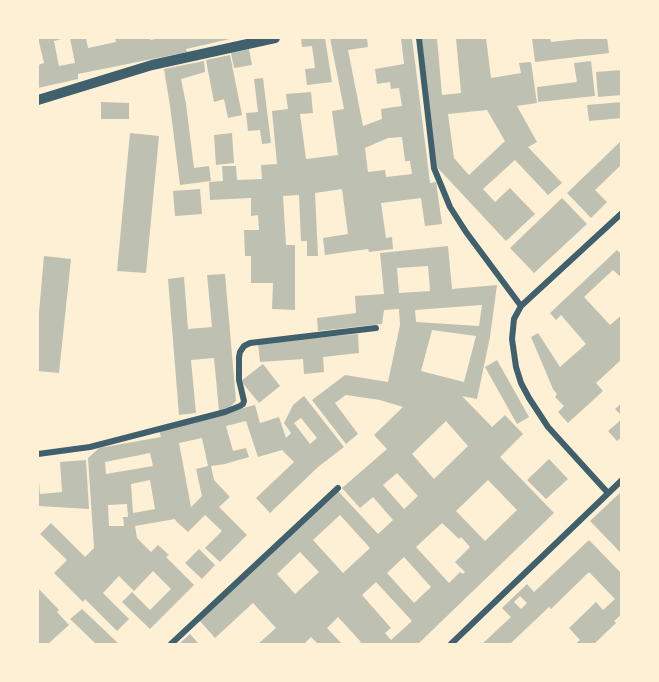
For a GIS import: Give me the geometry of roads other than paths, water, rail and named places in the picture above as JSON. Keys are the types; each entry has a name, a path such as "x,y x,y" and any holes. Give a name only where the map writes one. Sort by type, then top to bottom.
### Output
{"street":[{"path":"38,100 152,65 275,38"},
{"path":"419,38 434,168 450,207 521,306"},
{"path":"608,493 548,428 521,382 516,367 512,339 514,319 521,306 621,213"},
{"path":"38,454 90,447 225,412 240,406 244,401 239,380 239,357 244,346 250,343 376,328"},
{"path":"451,645 621,480"},
{"path":"171,645 338,488"}]}
